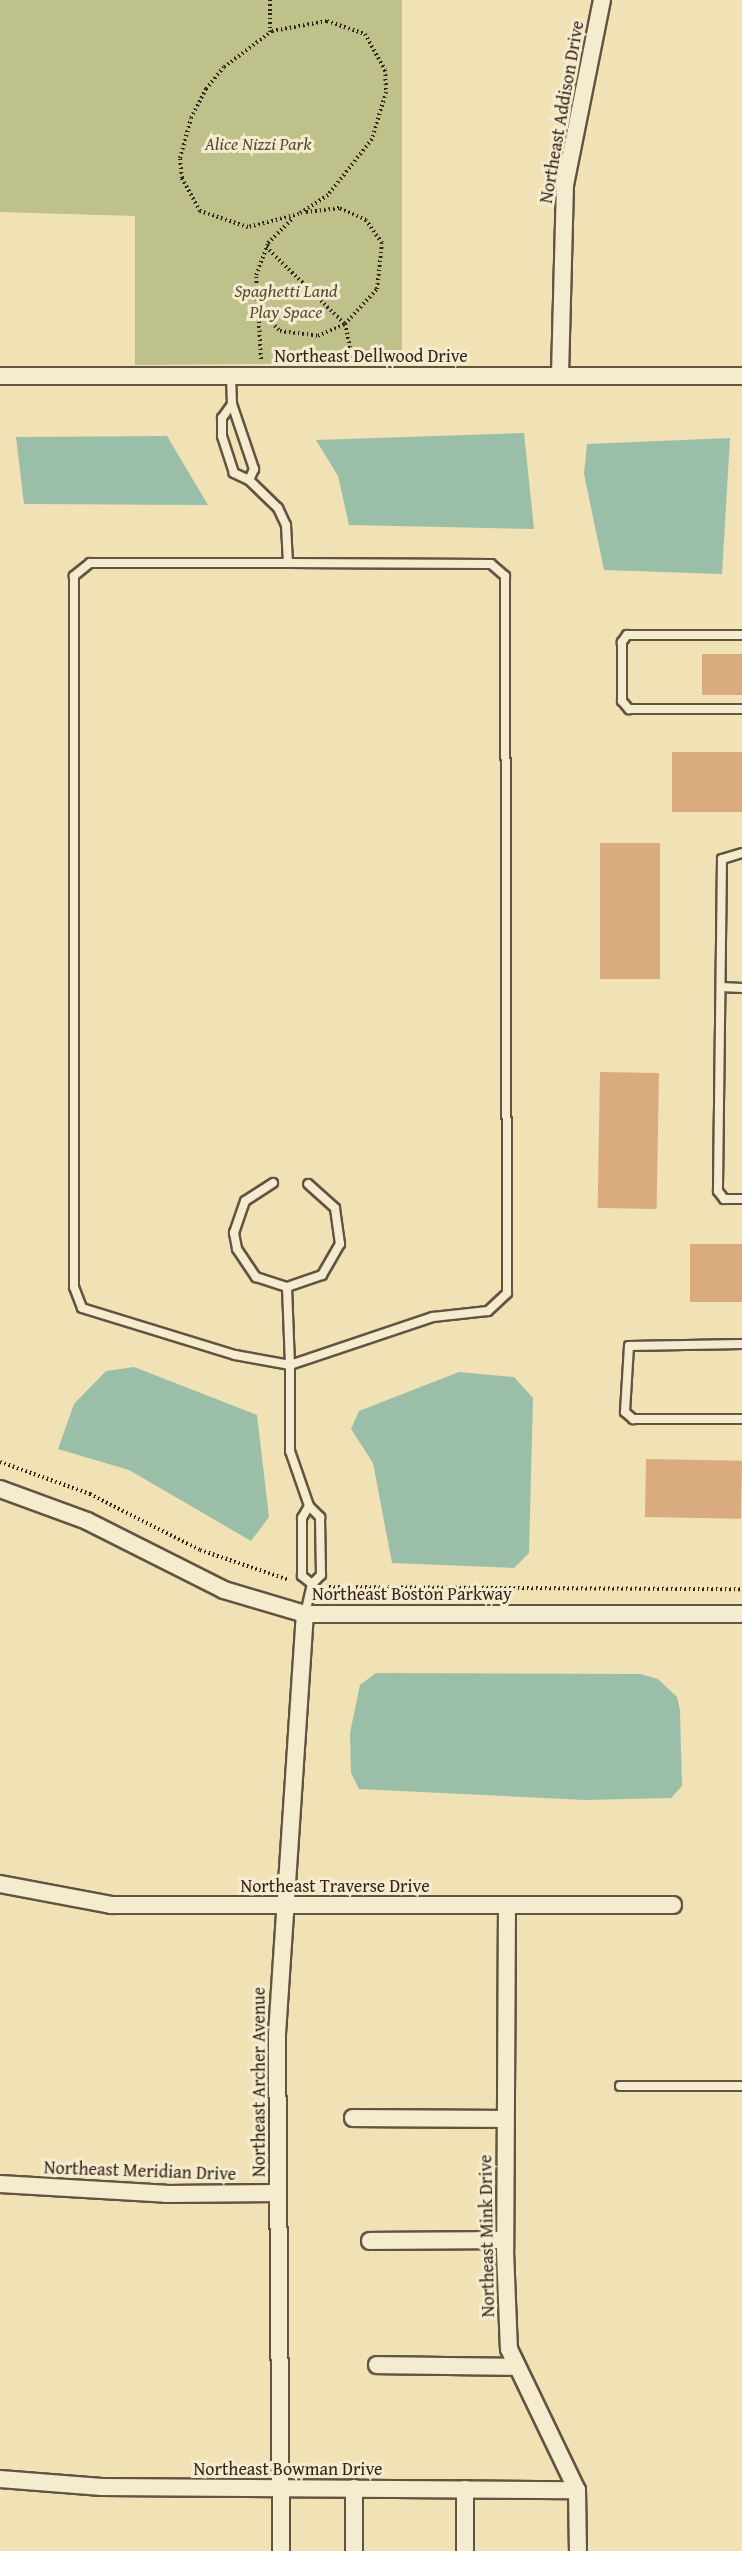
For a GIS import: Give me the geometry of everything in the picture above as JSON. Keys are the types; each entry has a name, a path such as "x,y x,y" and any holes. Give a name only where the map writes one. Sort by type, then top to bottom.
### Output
{"street":[{"name":"Northeast Addison Drive","path":"560,375 565,185 602,0"},
{"name":"Northeast Dellwood Drive","path":"0,376 742,376"},
{"name":"Northeast Boston Parkway","path":"0,1488 87,1521 224,1590 305,1614 742,1614"},
{"name":"Northeast Archer Avenue","path":"281,2551 278,2193 283,1904 305,1614"},
{"name":"Northeast Traverse Drive","path":"0,1884 111,1905 673,1905"},
{"name":"Northeast Mink Drive","path":"507,1905 505,2240 510,2349 577,2490 578,2551"},
{"path":"353,2118 505,2119"},
{"name":"Northeast Meridian Drive","path":"0,2184 166,2194 278,2193"},
{"path":"370,2241 505,2240"},
{"path":"377,2365 518,2367"},
{"name":"Northeast Bowman Drive","path":"0,2479 102,2487 577,2490"},
{"path":"354,2488 354,2551"},
{"path":"465,2489 465,2551"}],"lane":[{"path":"231,376 232,405 254,469 249,480"},
{"path":"232,405 222,418 222,436 234,473 249,480 282,516 288,563"},
{"path":"90,563 288,563 491,564 505,576 507,1293 488,1311 433,1317 290,1365 235,1355 82,1308 74,1287 74,576 90,563"},
{"path":"742,635 627,635 622,642 622,701 629,710 742,710"},
{"path":"742,853 722,859 718,1191 724,1199 742,1199"},
{"path":"721,987 742,988"},
{"path":"273,1182 245,1201 234,1233 244,1264 271,1284 287,1287 322,1275 340,1244 335,1208 308,1184"},
{"path":"287,1287 290,1451 309,1506 320,1517 321,1575 312,1585 305,1614"},
{"path":"742,1344 629,1346 625,1412 633,1419 742,1419"},
{"path":"309,1506 302,1518 302,1576 312,1585"},
{"path":"620,2086 742,2085"}],"path":[{"path":"270,0 270,32"},
{"path":"261,376 262,313 255,288 266,247 299,214 328,195 372,139 386,92 385,70 364,34 346,24 298,24 270,32 224,67 206,89 184,140 182,178 200,211 231,225 272,224 299,214 318,207 355,213 382,243 377,289 345,324 318,336 299,336 280,331 262,313"},
{"path":"266,247 345,324 350,348"},
{"path":"0,1462 90,1494 219,1558 312,1585 742,1589"}],"green space":[{"name":"Alice Nizzi Park","path":"0,0 402,0 402,363 135,365 135,216 0,212"}],"shaded area":[{"path":"524,433 534,529 349,525 338,476 316,440"},
{"path":"167,436 208,505 24,504 16,437"},
{"path":"730,438 722,574 604,570 584,474 587,444"},
{"path":"134,1367 257,1415 269,1517 251,1541 129,1470 58,1449 74,1404 106,1371"},
{"path":"459,1372 514,1377 533,1398 529,1553 514,1568 392,1563 373,1463 351,1429 359,1411"},
{"path":"376,1673 641,1674 658,1679 677,1697 680,1710 682,1786 671,1798 585,1800 359,1789 351,1773 350,1733 360,1685"}],"building":[{"path":"702,654 742,654 742,695 702,695"},
{"path":"672,752 742,752 742,812 672,812"},
{"path":"600,843 660,843 660,979 600,979"},
{"path":"600,1072 659,1073 657,1209 598,1208"},
{"path":"690,1244 742,1244 742,1302 690,1302"},
{"path":"646,1459 742,1461 741,1519 645,1517"}],"park label":[{"name":"Spaghetti Land Play Space","path":"286,302"}]}
